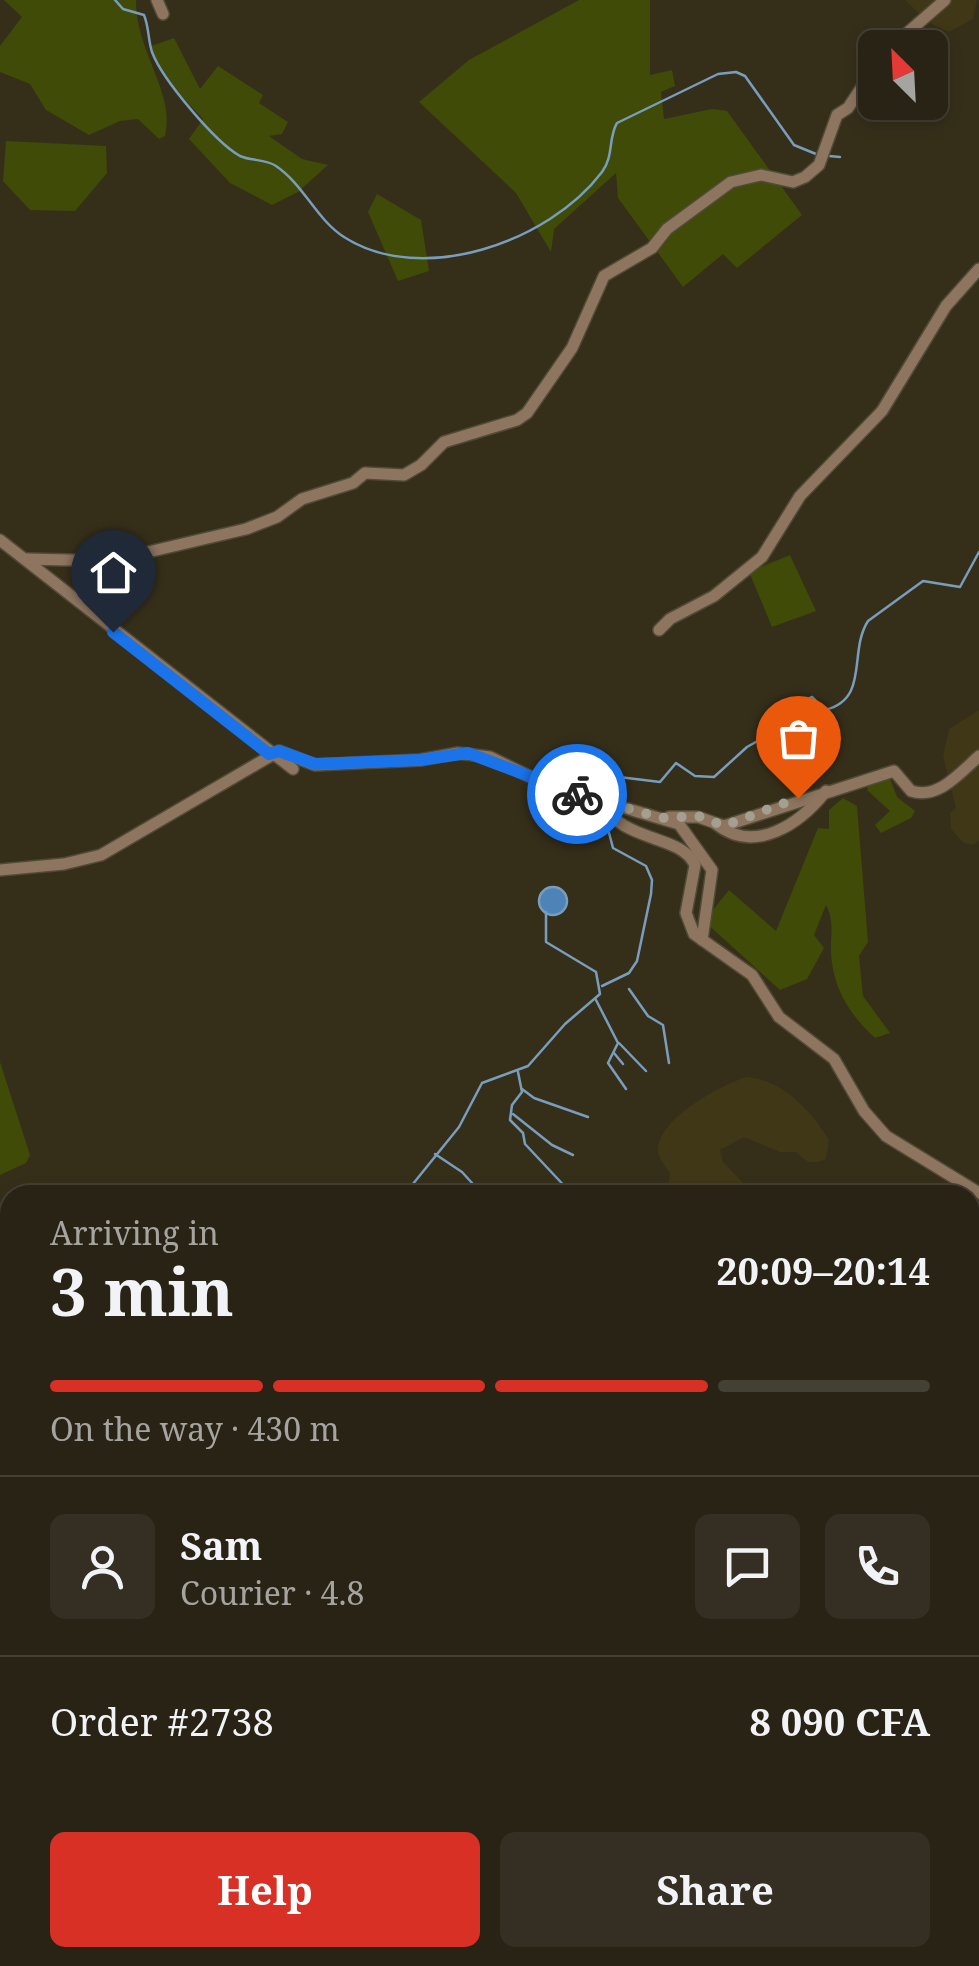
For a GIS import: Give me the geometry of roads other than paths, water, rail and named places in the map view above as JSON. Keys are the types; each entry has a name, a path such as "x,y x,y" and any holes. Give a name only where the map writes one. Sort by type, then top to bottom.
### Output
{"street":[{"path":"157,0 163,14"},
{"path":"911,30 946,0"},
{"path":"27,559 110,560 246,529 277,517 302,499 354,483 365,474 396,476 414,471 444,442 517,420 528,413 572,348 604,276 652,248 667,229 730,182 761,175 792,182 805,178 819,165 837,115 848,108 858,93"},
{"path":"658,630 670,619 714,596 762,558 800,496 882,411 946,306 979,269"},
{"path":"0,540 293,770"},
{"path":"0,870 64,864 101,855 279,751 315,764 420,760 468,753 598,800 661,818 690,834 712,870 702,940"},
{"path":"716,824 738,822 894,771 910,791 929,794 979,756"},
{"path":"661,818 698,816 746,838 782,830 813,808 826,791"},
{"path":"598,800 620,826 680,848 692,858 696,876 686,913 689,926 702,940 752,975 779,1017 834,1059 864,1112 886,1136 965,1185"}],"water":[{"path":"553,887 563,891 567,901 563,911 553,915 543,911 539,901 543,891"}],"waterway":[{"path":"115,0 123,9 144,15 158,64 217,138 240,156 276,166 334,230 375,251 410,258 446,257 518,237 579,197 602,172 617,123 718,74 736,72 745,76 794,145 816,154"},
{"path":"829,156 840,157"},
{"path":"596,795 611,776 660,782 676,763 695,776 714,777 747,747 770,734 789,708 812,697 825,710 839,704 853,685 862,633 868,621 923,581 960,587 979,552"},
{"path":"593,803 593,812 608,829 613,848 646,866 652,880 637,961 629,973 602,986"},
{"path":"412,1185 459,1127 482,1083 528,1066 565,1024 600,994 596,972 546,942 546,912"},
{"path":"629,989 648,1016 663,1025 669,1063"},
{"path":"596,1000 618,1043 608,1063 626,1089"},
{"path":"619,1043 646,1071"},
{"path":"614,1053 623,1064"},
{"path":"518,1072 522,1092 512,1105 510,1120 523,1133 525,1144 563,1185"},
{"path":"522,1089 534,1098 588,1117"},
{"path":"513,1114 552,1145 573,1155"},
{"path":"435,1154 474,1185"}]}
